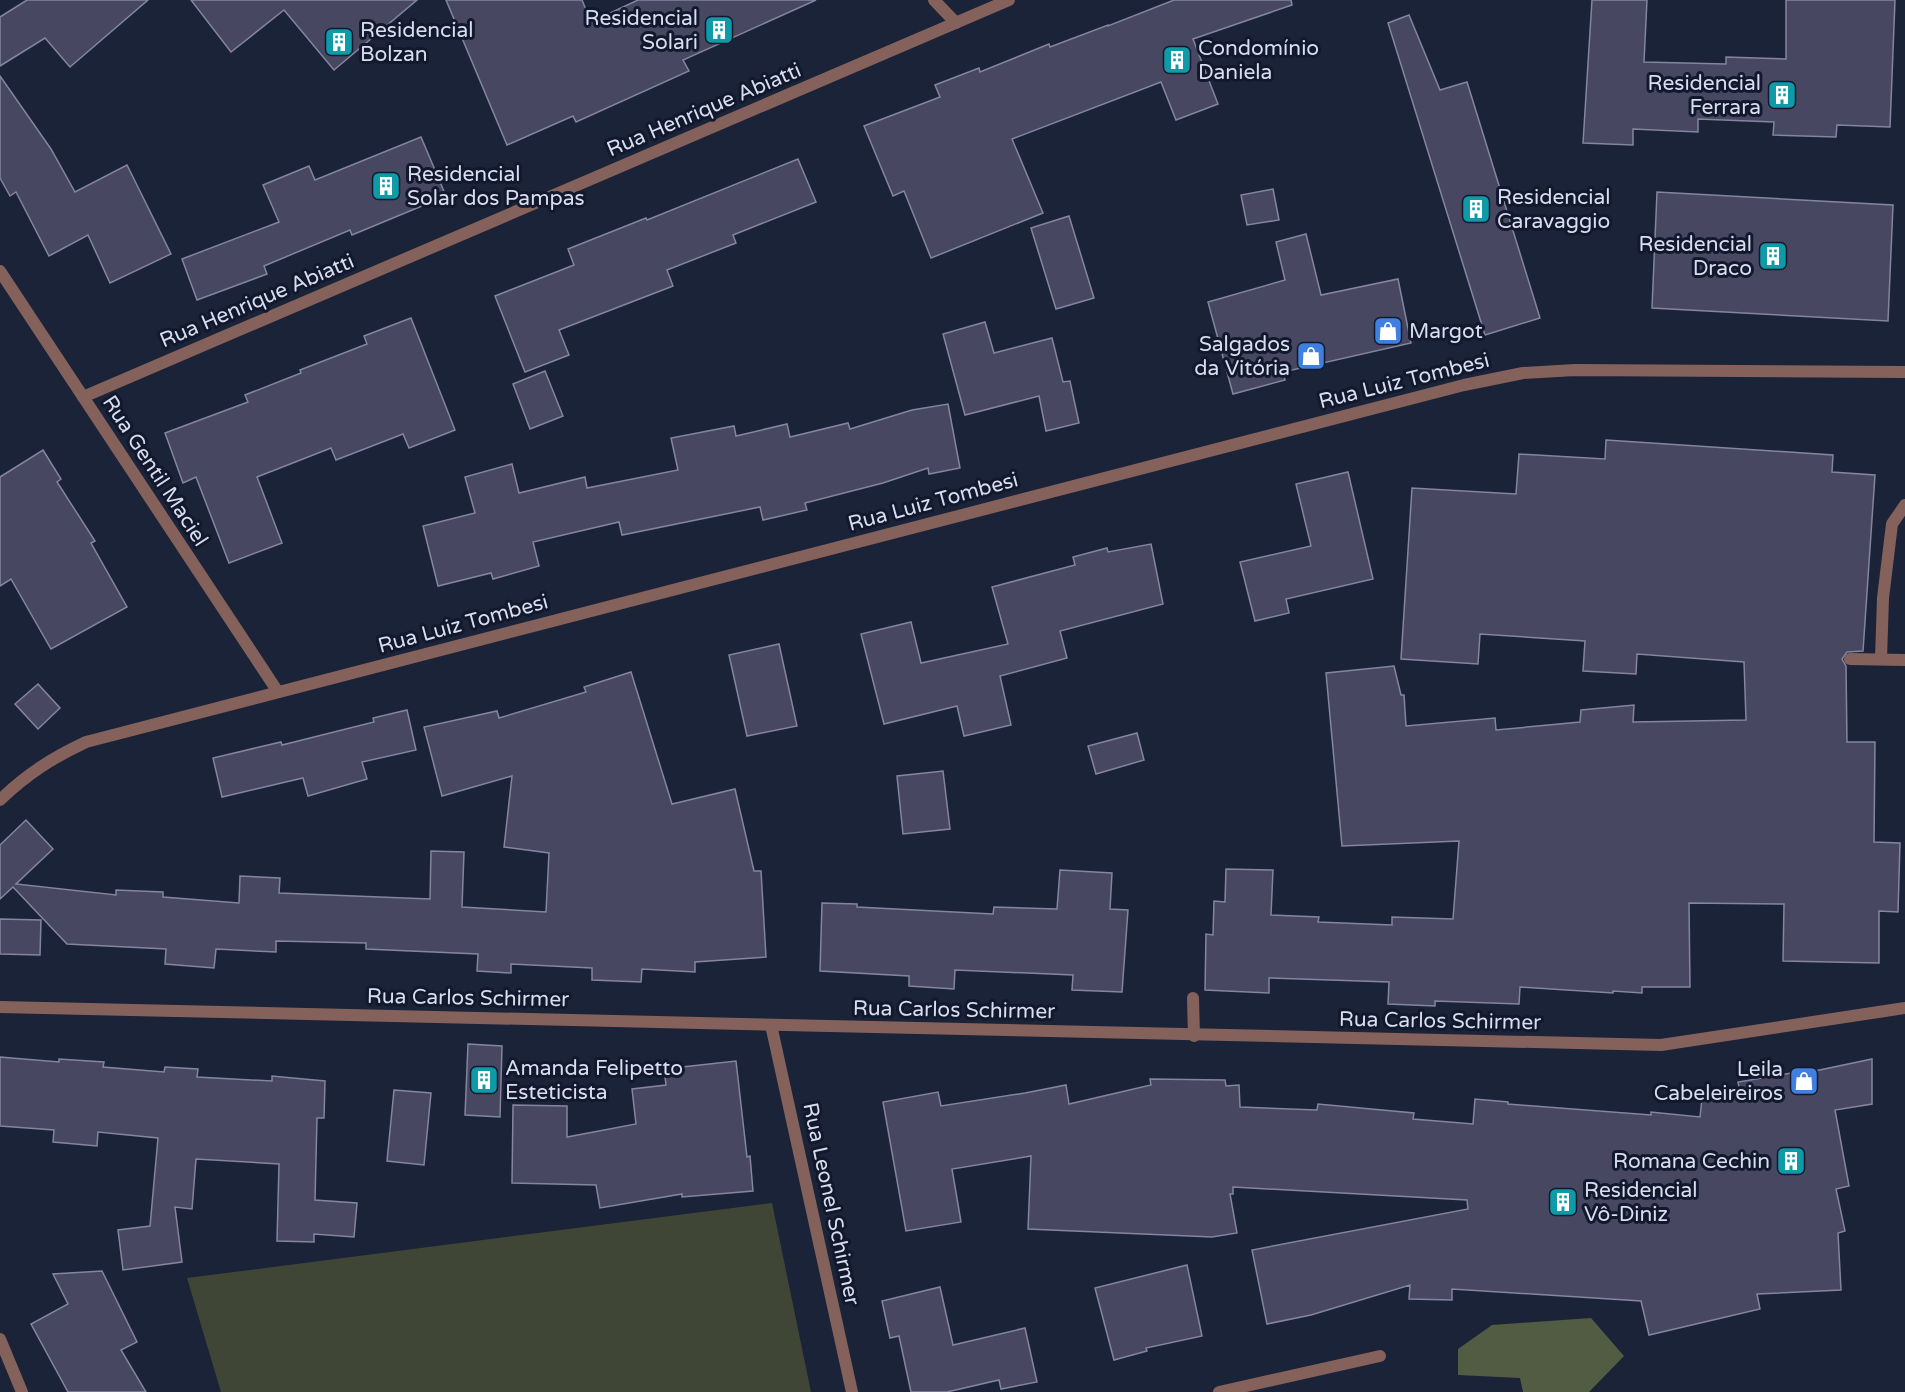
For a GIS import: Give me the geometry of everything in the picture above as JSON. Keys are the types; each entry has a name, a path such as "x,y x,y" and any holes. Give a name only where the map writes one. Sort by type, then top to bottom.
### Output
{"street":[{"path":"934,0 956,23"},
{"name":"Rua Henrique Abiatti","path":"83,397 1009,0"},
{"name":"Rua Gentil Maciel","path":"0,271 278,692"},
{"name":"Rua Luiz Tombesi","path":"0,800 18,783 55,757 86,742 1464,385 1523,373 1575,370 1905,372"},
{"path":"1881,659 1883,598 1892,524 1905,505"},
{"path":"1850,659 1905,660"},
{"path":"1193,998 1194,1036"},
{"name":"Rua Carlos Schirmer","path":"0,1007 1661,1045 1905,1008"},
{"name":"Rua Leonel Schirmer","path":"771,1025 852,1392"},
{"path":"0,1339 22,1392"},
{"path":"1219,1392 1380,1356"}],"green space":[{"path":"772,1203 811,1392 221,1392 187,1278"},
{"path":"1591,1318 1624,1356 1589,1392 1523,1392 1520,1378 1458,1375 1458,1349 1492,1325"}],"building":[{"path":"27,0 148,0 70,67 45,38 0,66 0,17"},
{"name":"Residencial Bolzan","path":"191,0 417,0 334,70 284,10 231,52"},
{"path":"446,0 582,0 591,22 638,0 816,0 683,60 689,71 576,122 573,116 507,145"},
{"path":"1174,0 1291,0 1292,5 1193,39 1218,104 1176,120 1161,82 1012,139 1043,213 931,258 904,191 893,196 864,126 940,97 935,85 979,68 980,72 1049,44 1050,47"},
{"path":"1592,0 1647,0 1644,62 1726,64 1726,57 1786,59 1786,0 1895,0 1890,127 1837,125 1836,137 1773,135 1774,122 1698,119 1698,132 1633,129 1633,145 1583,143"},
{"name":"Residencial Caravaggio","path":"1409,15 1440,90 1467,82 1540,318 1485,335 1388,23"},
{"path":"0,76 51,149 75,192 127,165 171,254 110,283 88,235 49,256 16,192 10,196 0,178"},
{"path":"421,137 446,196 352,235 350,230 264,266 267,274 197,300 182,259 279,222 263,185 309,166 315,180"},
{"path":"798,159 816,202 733,235 736,243 667,270 673,286 559,330 569,355 525,372 495,296 574,265 568,249"},
{"path":"1273,189 1279,220 1247,225 1241,195"},
{"name":"Residencial Draco","path":"1657,192 1893,205 1888,321 1652,308"},
{"path":"1069,216 1094,298 1056,309 1031,228"},
{"path":"1306,234 1321,295 1398,279 1411,343 1283,372 1285,380 1233,394 1208,302 1285,280 1276,242"},
{"path":"411,318 455,430 409,448 403,434 336,460 331,448 257,477 282,543 229,563 196,477 183,483 165,433 248,402 245,395 301,373 300,370 367,344 364,336"},
{"path":"985,322 994,353 1052,338 1063,382 1070,381 1079,423 1046,431 1039,396 965,415 943,334"},
{"path":"545,371 563,416 530,429 513,384"},
{"path":"948,404 960,468 929,474 928,468 883,483 805,503 807,510 763,520 760,507 622,535 619,522 533,542 539,566 493,579 491,573 438,586 423,526 475,513 465,477 512,464 519,493 585,477 587,488 678,470 671,438 734,426 736,436 787,424 790,437 848,423 850,429 912,410"},
{"path":"1606,440 1833,455 1832,472 1875,475 1863,651 1847,652 1842,659 1846,666 1847,742 1875,742 1874,842 1900,843 1898,912 1879,911 1879,963 1783,961 1784,904 1689,903 1690,987 1642,987 1642,993 1613,991 1613,993 1520,987 1519,1004 1435,1001 1435,1006 1388,1004 1389,982 1269,978 1269,993 1205,990 1206,934 1213,935 1214,901 1225,902 1226,869 1273,870 1271,915 1319,917 1318,922 1392,925 1392,917 1453,919 1459,841 1342,846 1326,673 1394,666 1401,695 1404,695 1406,726 1495,718 1496,730 1580,722 1581,710 1634,705 1633,722 1746,720 1744,662 1637,654 1636,674 1583,671 1585,641 1480,634 1478,664 1401,659 1412,488 1516,494 1519,454 1605,459"},
{"path":"43,450 61,479 57,482 95,541 91,543 127,607 51,649 11,579 0,586 0,477"},
{"path":"1348,472 1373,579 1286,599 1289,613 1255,621 1240,562 1311,546 1296,484"},
{"path":"1151,544 1163,604 1060,631 1067,658 1000,676 1011,725 964,736 957,706 884,724 861,634 911,622 921,663 1008,644 992,587 1075,565 1073,557 1107,548 1108,552"},
{"path":"779,644 797,726 747,736 729,655"},
{"path":"631,672 672,804 735,789 754,871 761,871 766,957 695,962 695,972 642,969 641,982 592,980 592,968 511,964 511,973 477,971 478,954 366,949 366,943 276,941 276,952 216,949 214,968 165,964 166,949 67,944 13,887 0,899 0,845 26,820 53,849 16,884 116,895 116,890 163,892 163,897 239,903 240,876 280,878 279,893 430,899 431,851 464,852 462,907 546,912 549,853 504,847 512,776 442,796 424,727 497,711 499,718 586,692 584,687"},
{"path":"38,684 60,708 38,729 15,704"},
{"path":"407,710 416,750 362,762 367,779 308,796 303,778 222,797 213,758 281,742 282,745 374,722 373,718"},
{"path":"1137,733 1144,760 1096,774 1088,746"},
{"path":"943,771 950,829 903,834 897,776"},
{"path":"1060,870 1112,873 1110,909 1128,910 1122,992 1072,990 1073,975 955,970 954,989 909,986 909,976 820,971 822,903 993,914 994,907 1057,909"},
{"path":"0,919 41,920 40,955 0,954"},
{"name":"Amanda Felipetto Esteticista","path":"468,1044 502,1046 500,1117 465,1115"},
{"path":"0,1057 59,1062 59,1059 104,1062 103,1067 164,1072 165,1067 198,1069 197,1077 272,1081 272,1076 325,1081 324,1118 317,1118 315,1200 357,1203 354,1237 314,1234 314,1242 277,1241 279,1164 196,1159 192,1209 175,1207 182,1262 123,1270 118,1230 150,1226 158,1138 98,1132 97,1146 53,1142 54,1130 0,1126"},
{"path":"1872,1059 1872,1104 1835,1110 1849,1186 1836,1189 1845,1231 1838,1233 1841,1290 1757,1294 1760,1309 1649,1335 1641,1301 1452,1289 1452,1300 1409,1299 1410,1285 1311,1315 1267,1324 1252,1250 1468,1209 1467,1200 1233,1187 1233,1194 1230,1194 1237,1233 1212,1237 1028,1229 1031,1156 952,1169 961,1222 906,1231 883,1102 938,1092 941,1106 1066,1085 1069,1104 1151,1085 1150,1079 1225,1080 1226,1086 1239,1085 1240,1107 1317,1110 1318,1104 1414,1113 1413,1119 1473,1124 1475,1099 1508,1102 1508,1104 1700,1117 1703,1089 1740,1092 1738,1082 1810,1070 1810,1072"},
{"path":"736,1061 753,1191 682,1197 682,1194 600,1208 596,1185 512,1183 513,1105 567,1106 567,1137 636,1124 632,1089 666,1085 664,1069"},
{"path":"394,1090 431,1093 424,1165 387,1161"},
{"path":"1187,1265 1202,1336 1146,1348 1147,1351 1114,1360 1095,1288"},
{"path":"102,1271 137,1342 121,1350 146,1392 68,1392 31,1324 68,1304 53,1274"},
{"path":"940,1287 953,1345 1025,1328 1037,1382 1001,1389 999,1380 947,1392 911,1392 899,1336 890,1338 882,1301"}],"place":[{"name":"Residencial Solari","path":"719,30"},
{"name":"Residencial Bolzan","path":"339,42"},
{"name":"Condomínio Daniela","path":"1177,60"},
{"name":"Residencial Ferrara","path":"1782,95"},
{"name":"Residencial Solar dos Pampas","path":"386,186"},
{"name":"Residencial Caravaggio","path":"1476,209"},
{"name":"Residencial Draco","path":"1773,256"},
{"name":"Margot","path":"1388,331"},
{"name":"Salgados da Vitória","path":"1311,356"},
{"name":"Amanda Felipetto Esteticista","path":"484,1080"},
{"name":"Leila Cabeleireiros","path":"1804,1081"},
{"name":"Romana Cechin","path":"1791,1161"},
{"name":"Residencial Vô-Diniz","path":"1563,1202"}]}
